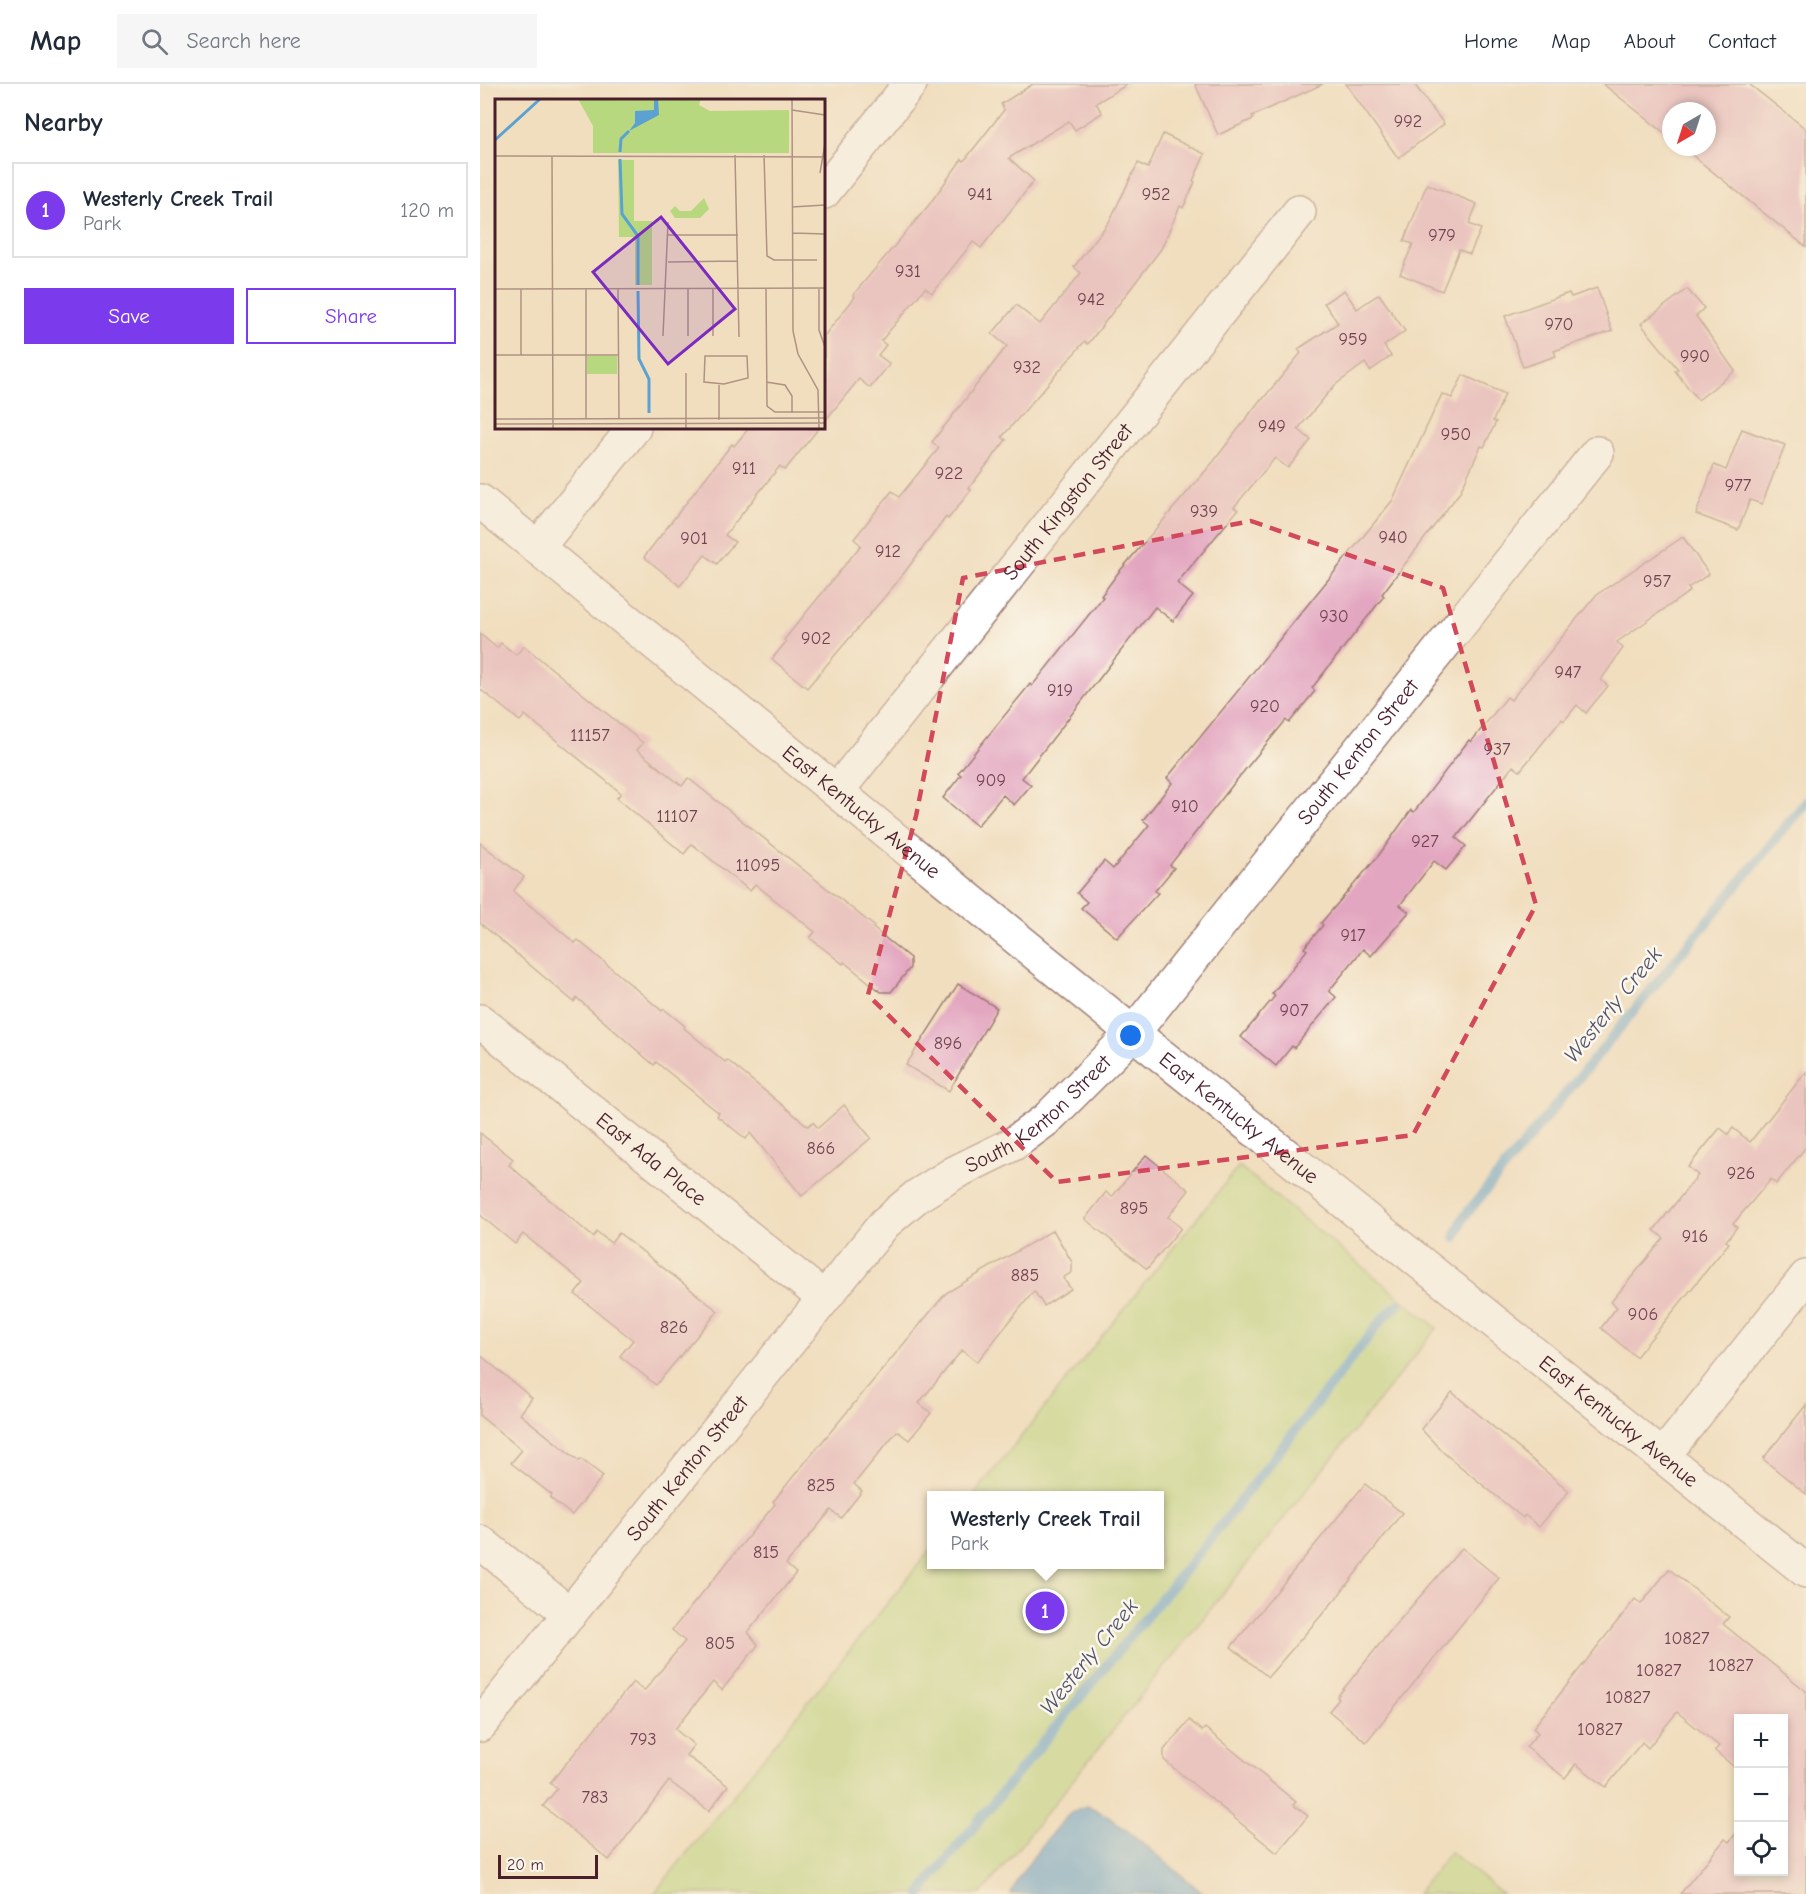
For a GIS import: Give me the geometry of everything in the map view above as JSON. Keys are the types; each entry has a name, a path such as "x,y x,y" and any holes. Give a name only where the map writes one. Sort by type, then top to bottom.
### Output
{"street":[{"path":"825,191 910,84"},
{"name":"South Kingston Street","path":"837,792 1299,212"},
{"path":"538,547 633,429"},
{"name":"South Kenton Street","path":"480,1725 885,1223 917,1196 954,1173 1013,1144 1047,1119 1133,1033 1597,453"},
{"name":"East Kentucky Avenue","path":"480,501 1133,1033 1806,1571"},
{"name":"East Ada Place","path":"480,1021 824,1298"},
{"path":"1663,1456 1806,1277"},
{"path":"480,1542 570,1614"}],"highlighted area":[{"path":"1251,521 1443,588 1536,905 1413,1135 1057,1182 868,995 916,816 963,578"}],"green space":[{"path":"1239,1166 1437,1328 981,1894 654,1894 927,1554 927,1569 1164,1569 1164,1491 977,1491"},
{"path":"1450,1852 1502,1894 1417,1894"}],"water":[{"path":"1087,1806 1098,1810 1128,1831 1204,1894 1011,1894 1038,1850 1067,1817 1074,1811"}],"building":[{"path":"1033,84 1128,84 1096,103 1102,113 1075,130 1069,121 1009,158 1034,181 981,248 973,242 932,293 925,288 881,341 886,345 878,355 890,364 870,388 859,379 825,421 825,335 855,297 853,295 928,206 962,159 964,161 1004,110 1001,104"},
{"path":"1195,84 1323,84 1252,116 1253,119 1218,135"},
{"path":"1346,84 1414,84 1444,124 1398,158"},
{"path":"1603,84 1749,84 1806,129 1806,247 1693,156 1716,156 1716,102 1662,102 1662,131"},
{"path":"1163,134 1205,154 1183,208 1180,206 1161,249 1088,344 1085,341 1002,437 1006,440 969,488 971,490 948,519 946,517 898,581 807,688 772,659 786,642 784,640 861,545 854,539 892,491 899,497 939,448 932,442 1007,346 992,334 1016,305 1040,324 1081,273 1074,267 1109,222 1138,163 1148,168"},
{"path":"1427,184 1477,204 1469,224 1481,229 1470,254 1459,250 1442,291 1400,274 1413,244 1404,241"},
{"path":"1597,288 1612,331 1554,351 1556,356 1523,367 1505,316 1569,293 1571,297"},
{"path":"1687,289 1704,308 1696,316 1735,371 1698,400 1675,371 1678,369 1641,324"},
{"path":"1344,290 1357,309 1379,294 1405,331 1384,346 1391,356 1370,371 1365,363 1335,385 1298,429 1311,440 1288,468 1275,458 1234,507 1238,510 1177,583 1193,596 1173,621 1155,607 1022,778 1031,785 1014,805 1003,795 977,826 943,798 961,775 958,773 1030,684 1032,686 1103,597 1101,596 1118,573 1214,461 1261,399 1301,353 1298,349 1338,323 1324,303"},
{"path":"1463,375 1505,394 1493,421 1496,422 1484,447 1481,446 1460,492 1382,594 1384,596 1312,688 1315,691 1289,723 1286,720 1235,782 1170,865 1174,868 1155,891 1158,893 1117,938 1081,908 1087,902 1077,893 1104,861 1113,869 1149,825 1143,820 1172,783 1167,778 1392,501 1442,394 1452,398"},
{"path":"748,429 818,429 785,470 780,466 725,535 735,542 717,564 705,555 680,586 644,557 732,444 734,446"},
{"path":"1742,429 1785,445 1762,504 1750,500 1738,530 1696,514 1714,465 1726,470"},
{"path":"1683,537 1709,574 1688,588 1690,591 1617,642 1623,648 1601,680 1608,686 1586,713 1577,705 1564,721 1562,719 1520,771 1513,766 1456,838 1466,846 1446,870 1434,861 1400,905 1409,912 1371,956 1363,949 1329,991 1336,997 1276,1066 1241,1037 1275,996 1272,994 1307,950 1304,948 1323,925 1321,923 1379,855 1411,810 1414,812 1469,740 1471,742 1507,697 1511,700 1596,595"},
{"path":"480,634 497,648 501,643 516,655 524,646 643,743 637,750 682,786 688,778 874,926 873,928 910,958 910,968 891,992 881,992 810,938 815,932 755,884 750,891 692,844 684,854 617,798 621,793 525,715 520,721 480,689"},
{"path":"480,843 524,877 514,890 515,893 575,943 578,940 662,1011 664,1009 685,1026 684,1028 725,1062 727,1060 808,1126 813,1122 818,1128 844,1105 871,1138 802,1196 750,1133 746,1139 717,1116 719,1113 656,1062 654,1065 577,998 574,1002 480,923"},
{"path":"958,984 997,1008 949,1091 906,1065"},
{"path":"1806,1072 1806,1147 1776,1184 1771,1179 1733,1224 1737,1227 1726,1241 1729,1243 1636,1357 1601,1328 1617,1307 1611,1302 1664,1238 1654,1230 1698,1175 1688,1167 1720,1128 1728,1134 1733,1128 1750,1142"},
{"path":"480,1133 513,1159 509,1165 593,1237 597,1232 611,1243 619,1233 718,1311 656,1385 620,1356 633,1340 575,1294 584,1283 523,1234 515,1244 480,1215"},
{"path":"1146,1155 1189,1190 1168,1217 1181,1228 1147,1269 1085,1219 1106,1192 1112,1197"},
{"path":"1053,1230 1072,1262 1072,1272 1063,1278 1071,1289 1044,1306 1034,1291 977,1362 962,1350 919,1403 931,1413 909,1440 897,1431 854,1484 862,1491 841,1518 831,1510 786,1564 796,1573 748,1632 758,1645 722,1690 713,1682 675,1729 694,1745 686,1755 728,1786 709,1811 669,1781 609,1860 543,1806 557,1789 550,1783 633,1682 644,1691 685,1641 672,1630 775,1504 773,1502 792,1478 946,1293"},
{"path":"480,1355 532,1398 520,1414 579,1461 581,1459 603,1476 572,1515 550,1498 552,1495 511,1463 522,1450 480,1416"},
{"path":"1452,1392 1569,1491 1539,1527 1525,1515 1523,1518 1444,1453 1421,1429"},
{"path":"1806,1405 1806,1494 1763,1459"},
{"path":"1365,1484 1402,1513 1338,1596 1268,1677 1231,1647"},
{"path":"1462,1548 1499,1578 1366,1742 1329,1711 1339,1699 1337,1697 1391,1630"},
{"path":"1669,1569 1729,1617 1723,1624 1806,1691 1806,1894 1680,1894 1725,1839 1729,1842 1734,1836 1734,1876 1788,1876 1788,1714 1734,1714 1734,1767 1715,1751 1719,1746 1677,1712 1648,1748 1642,1742 1606,1787 1576,1764 1565,1778 1526,1747 1538,1733 1533,1728 1635,1599 1641,1604"},
{"path":"1189,1720 1202,1731 1205,1728 1296,1802 1293,1805 1308,1816 1277,1853 1164,1760 1164,1750"}],"waterway":[{"name":"Westerly Creek","path":"1455,1237 1463,1218 1806,802"},
{"name":"Westerly Creek","path":"921,1894 934,1875 1207,1543 1384,1317 1399,1304"}],"place":[{"name":"Westerly Creek Trail","path":"1045,1611"}]}
